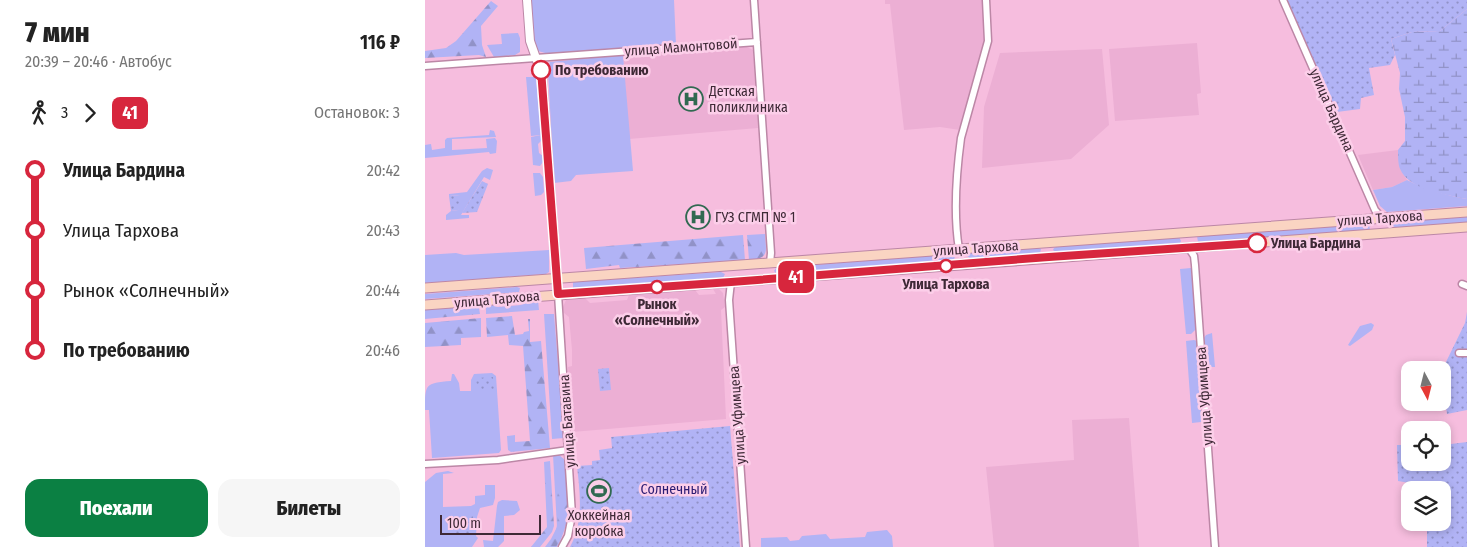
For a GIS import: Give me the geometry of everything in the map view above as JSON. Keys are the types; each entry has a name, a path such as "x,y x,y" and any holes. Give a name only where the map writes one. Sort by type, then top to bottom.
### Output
{"main road":[{"name":"улица Тархова","path":"425,288 1467,212"},
{"path":"1382,218 1385,233"},
{"name":"улица Тархова","path":"425,305 1467,227"},
{"path":"1186,232 1188,248"},
{"path":"770,263 771,279"},
{"path":"730,266 731,282"},
{"path":"557,278 558,294"},
{"path":"525,280 527,296"}],"street":[{"path":"527,0 530,41 542,75 557,278"},
{"path":"754,0 771,253 770,263"},
{"path":"959,249 955,216 959,151 988,41 986,0"},
{"name":"улица Бардина","path":"1283,0 1375,210 1382,218"},
{"name":"улица Мамонтовой","path":"425,66 757,42"},
{"name":"улица Уфимцева","path":"1188,248 1194,256 1195,264 1215,547"},
{"name":"улица Уфимцева","path":"731,282 730,310 746,547"},
{"name":"улица Батавина","path":"558,294 572,515 568,536 562,547"},
{"path":"1459,353 1467,353"},
{"path":"425,464 498,460 569,450"}],"shaded area":[{"path":"885,0 984,0 986,38 960,130 940,127 904,130 890,4 885,4"},
{"path":"1197,43 1201,93 1197,94 1199,115 1115,121 1109,49"},
{"name":"Детская поликлиника","path":"745,46 753,50 758,128 629,139 623,55"},
{"path":"1102,49 1109,125 1071,159 982,168 984,107 1000,53"},
{"path":"1398,150 1400,169 1407,180 1392,187 1373,190 1358,155"},
{"path":"718,288 723,293 725,307 721,310 726,419 572,432 568,367 572,366 572,350 569,317 564,313 563,307 566,300 585,298 590,303 627,300 629,295 695,290 699,295 716,294 713,289"},
{"path":"1129,418 1139,547 994,547 986,467 1074,460 1072,420"}],"green space":[{"path":"531,0 674,0 676,45 549,54 538,51 534,41"},
{"path":"1287,0 1467,0 1467,9 1440,31 1412,32 1391,39 1395,55 1390,65 1369,68 1374,95 1361,98 1360,109 1337,112"},
{"path":"491,1 498,6 481,26 482,45 486,57 479,55 425,58 425,51 446,48 456,41"},
{"path":"1467,9 1467,199 1420,187 1411,182 1400,169 1398,150 1405,141 1405,117 1399,89 1400,73 1391,39 1412,32 1440,31"},
{"path":"518,33 520,52 515,55 494,57 487,45 502,44 501,34"},
{"path":"623,55 633,171 576,175 571,181 554,183 548,70 550,62"},
{"path":"526,77 536,77 541,135 531,136"},
{"path":"490,130 494,131 496,137 452,139 452,150 487,148 486,139 495,138 497,141 496,153 425,158 425,145 431,144 432,150 445,148 445,140 447,138 489,135"},
{"path":"541,135 541,141 538,144 539,153 543,156 543,162 540,166 533,165 531,137"},
{"path":"487,168 493,170 490,180 484,177 461,215 469,215 469,218 446,220 446,215 451,211 458,210 460,195 449,196 449,194 467,192 482,171"},
{"path":"533,173 540,173 543,177 544,192 541,195 535,196"},
{"path":"1407,180 1436,192 1467,199 1467,206 1387,212 1380,206 1373,190 1392,187"},
{"path":"482,181 488,184 477,212 462,213"},
{"path":"460,195 461,205 458,210 451,211 449,196"},
{"path":"1467,217 1467,223 1396,228 1393,226 1397,222"},
{"path":"1369,224 1370,230 1198,242 1197,236"},
{"path":"765,234 766,250 764,256 749,260 747,235"},
{"path":"743,235 745,260 620,268 619,265 586,269 584,248"},
{"path":"1179,237 1180,243 1056,252 1053,250 1058,246"},
{"path":"1041,249 1040,253 970,258 967,256 969,253"},
{"path":"549,250 549,272 546,274 425,283 425,255 456,253 464,255"},
{"path":"952,254 955,256 954,260 777,274 774,271 776,268"},
{"path":"1191,268 1196,329 1191,334 1186,334 1180,269"},
{"path":"721,272 725,274 723,278 573,288 573,282"},
{"path":"520,288 519,292 425,299 425,294"},
{"path":"538,300 539,310 486,314 486,308 489,305 498,307 521,305 526,301"},
{"path":"475,306 479,308 480,314 425,319 425,310"},
{"path":"1467,312 1467,410 1447,414 1447,411 1451,411 1451,361 1446,361 1465,323"},
{"path":"544,314 554,314 564,438 552,439"},
{"path":"512,316 515,335 529,331 528,319 530,319 530,342 541,341 550,448 511,452 508,450 507,436 515,435 515,442 530,441 523,346 509,345 508,335 487,337 486,318"},
{"path":"481,318 481,337 461,338 461,345 425,347 425,323"},
{"path":"1371,323 1374,325 1372,330 1350,346 1348,345 1360,326"},
{"path":"1212,333 1215,367 1208,367 1206,365 1204,338"},
{"path":"1186,341 1197,341 1203,419 1201,422 1192,423"},
{"path":"609,368 611,390 600,391 598,369"},
{"path":"492,373 496,376 501,450 499,453 432,458 429,410 425,410 426,390 431,384 451,381 452,374 454,374 459,383 460,391 471,391 471,380 474,374"},
{"path":"493,377 494,389 477,390 476,378"},
{"name":"Солнечный","path":"730,426 740,547 570,547 577,528 580,507 577,466 592,465 592,461 600,460 599,450 612,448 611,437"},
{"path":"1467,442 1467,547 1427,547 1427,531 1451,531 1451,481 1398,481 1397,445 1401,445 1401,471 1451,471 1451,444"},
{"path":"553,455 559,455 565,460 568,505 565,526 557,547 545,547 557,527"},
{"path":"550,461 554,526 552,532 540,547 531,547 547,527 544,462"},
{"path":"448,471 454,473 443,474 443,507 471,506 475,504 475,496 485,495 485,485 495,485 493,505 480,508 477,517 476,536 478,538 472,547 425,547 425,482 436,473"},
{"path":"561,492 567,505 567,520 556,547 547,547 556,530 558,517 557,498 558,493"},
{"path":"502,500 517,501 520,510 514,515 504,516 504,541 498,547 484,547 483,540 493,541 497,506 498,502"},
{"path":"473,516 473,534 456,535 456,525 445,525 445,517"},
{"path":"887,530 892,536 893,547 761,547 761,538 787,537 790,541 799,540 802,536 826,534 830,539 865,537 867,532"}],"bus line":[{"name":"41","path":"541,70 558,294 1257,243"}],"place":[{"name":"По требованию","path":"541,70"},
{"name":"Детская поликлиника","path":"691,99"},
{"name":"ГУЗ СГМП № 1","path":"698,217"},
{"name":"Улица Бардина","path":"1257,243"},
{"name":"Улица Тархова","path":"946,266"},
{"name":"Рынок «Солнечный»","path":"657,287"},
{"name":"Хоккейная коробка","path":"599,491"}]}
